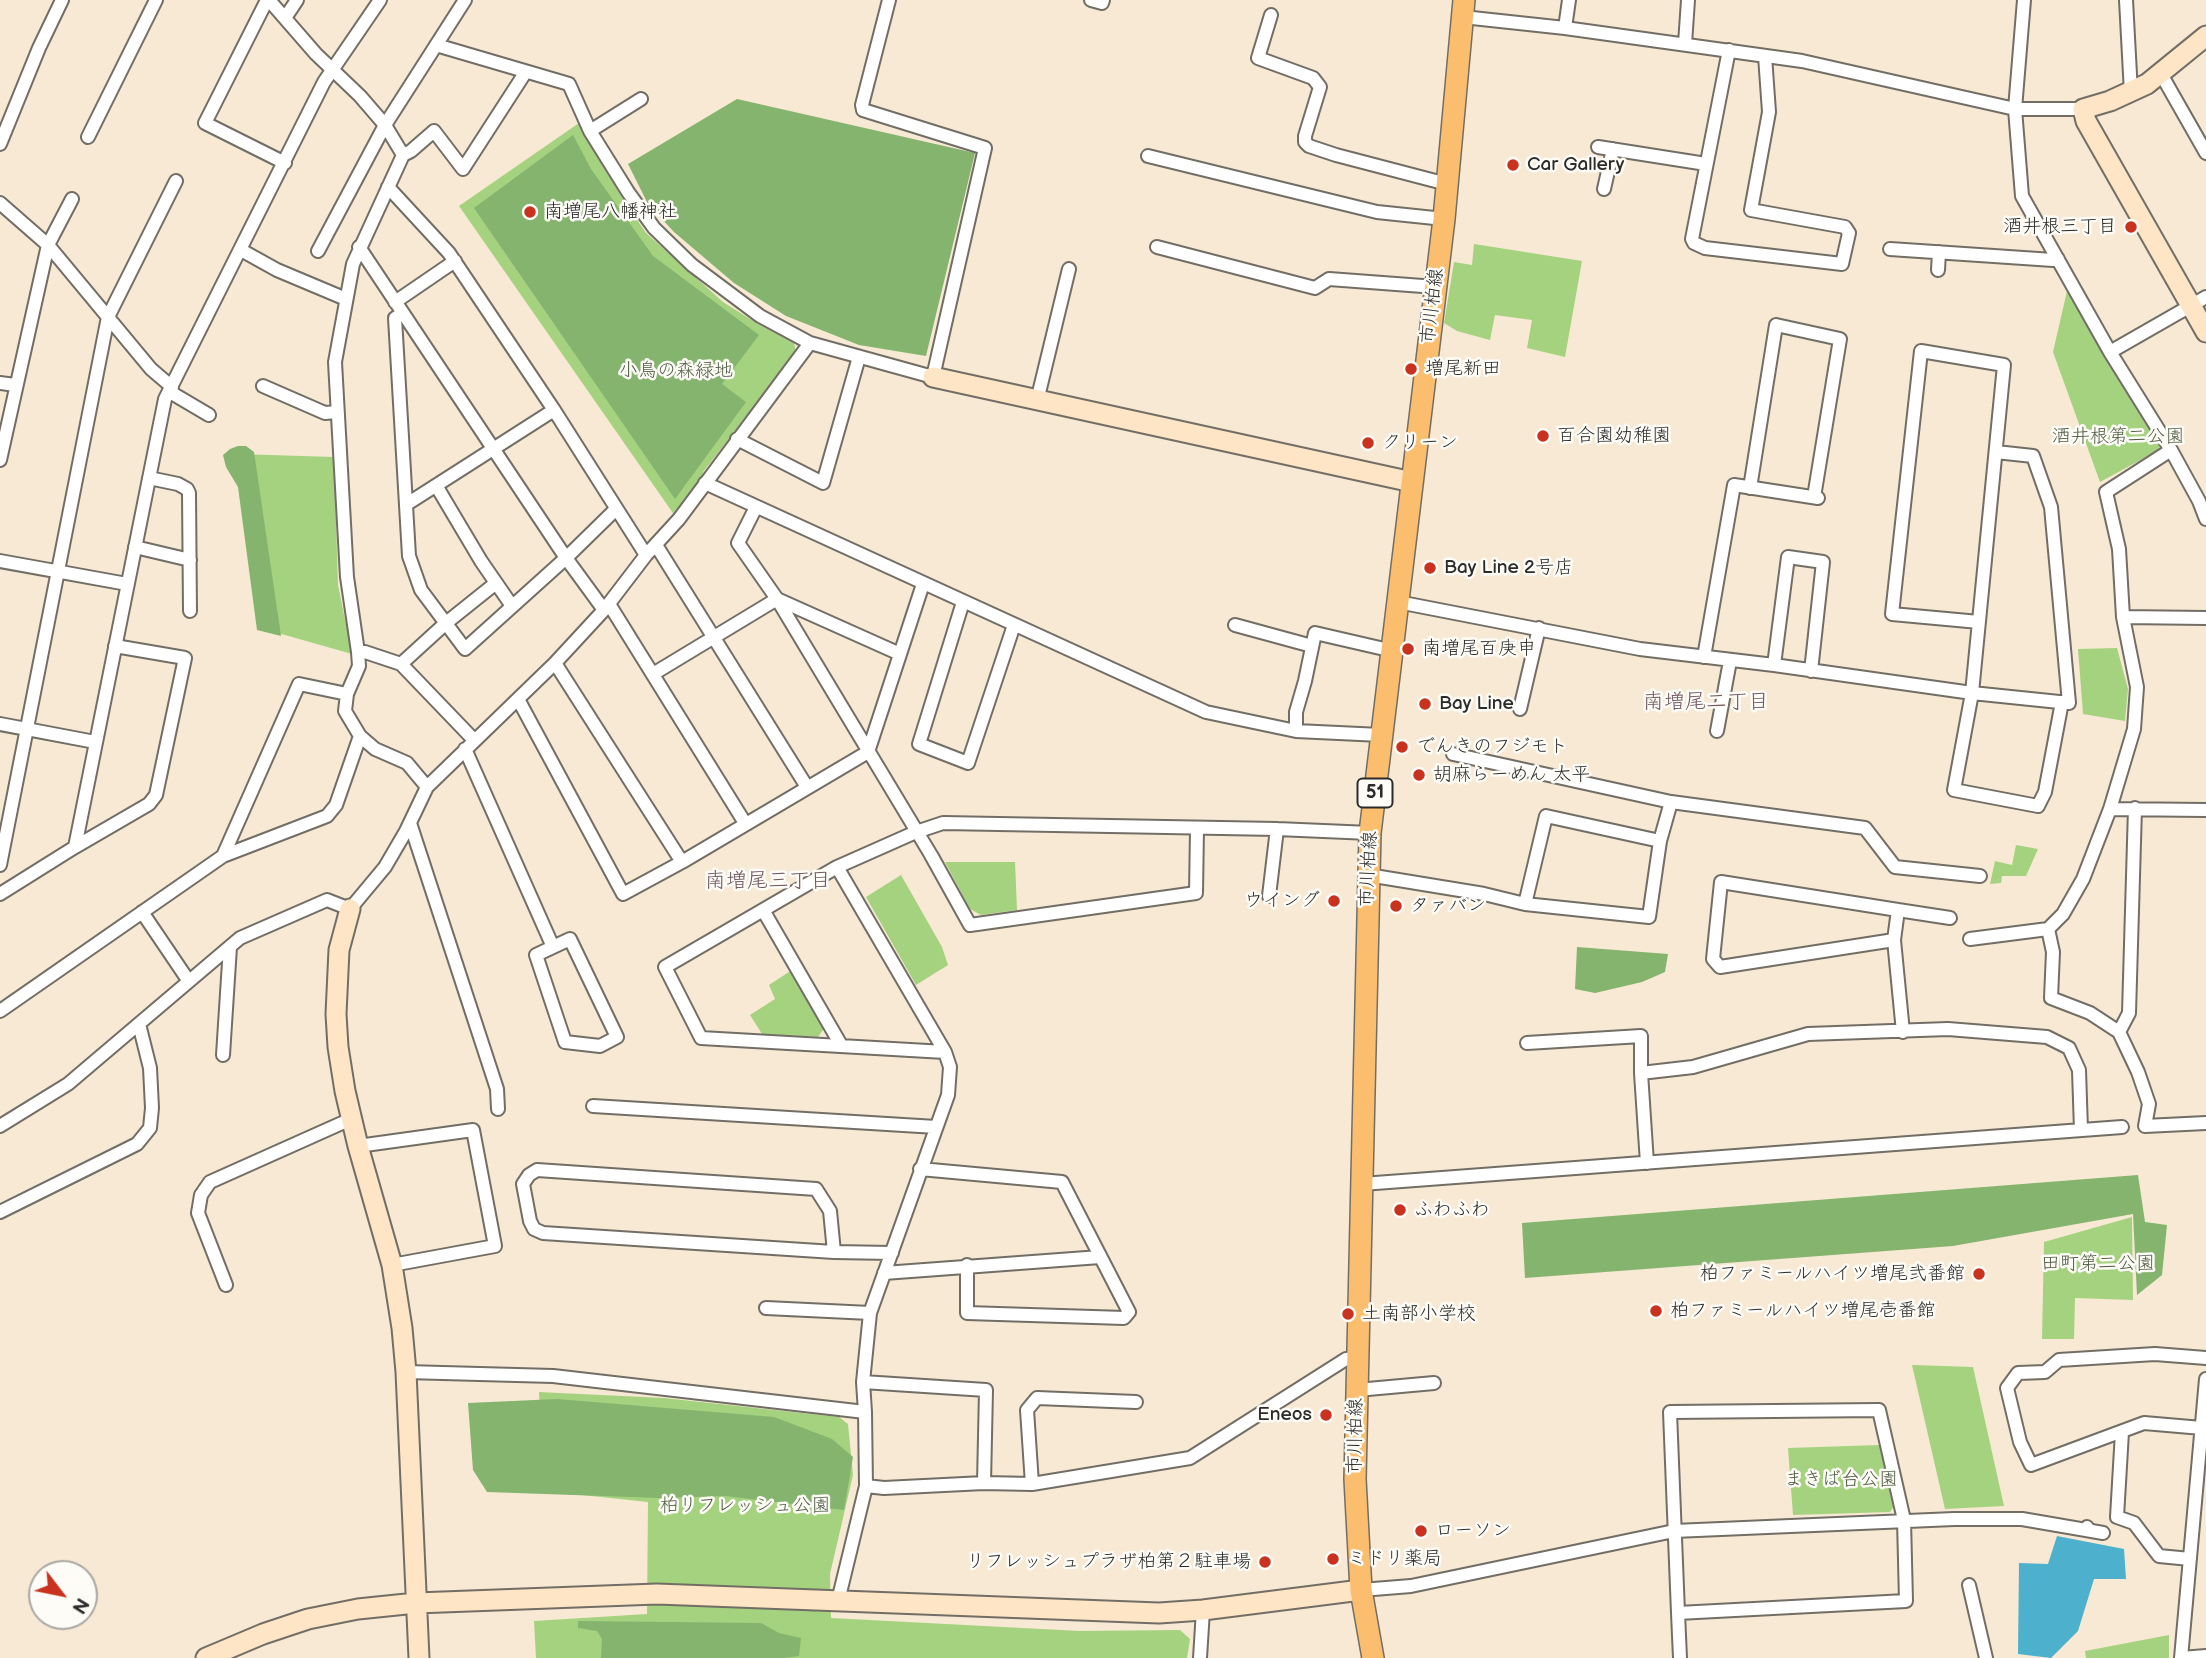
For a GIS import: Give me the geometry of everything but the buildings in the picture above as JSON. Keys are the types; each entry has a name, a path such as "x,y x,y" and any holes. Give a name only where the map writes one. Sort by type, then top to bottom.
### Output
{"main road":[{"name":"市川柏線","path":"1373,1658 1361,1590 1355,1479 1370,833 1444,219 1464,8"}],"street":[{"path":"0,144 39,48 62,0"},
{"path":"88,136 156,0"},
{"path":"285,163 205,123 268,0 334,72 360,96 385,125 402,155"},
{"path":"285,18 297,0"},
{"path":"75,847 165,399 324,82 334,72 380,0"},
{"path":"889,0 862,105 863,110 985,148 933,377"},
{"path":"1091,0 1102,3 1103,0"},
{"path":"1565,28 1569,0"},
{"path":"1685,44 1688,0"},
{"path":"2024,0 2015,109 2022,196 2110,352 2171,450 2206,519"},
{"path":"2126,0 2131,93"},
{"path":"318,251 385,125 436,45 459,2"},
{"path":"1464,8 1565,28 1802,61 2015,109 2083,109 2131,93 2161,74 2206,36"},
{"path":"1271,15 1258,58 1313,78 1320,87 1305,136 1305,142 1309,146 1447,184"},
{"path":"436,45 569,84 590,131 654,228 692,265 760,316 810,343 933,377 1412,482"},
{"path":"1729,50 1691,235 1694,243 1704,247 1842,264 1849,233 1845,227 1751,211 1769,112 1765,56"},
{"path":"427,787 407,763 375,749 360,736 345,711 347,694 359,666 347,577 335,362 346,299 359,247 402,155 411,151 433,131 463,169 525,73"},
{"path":"2161,74 2206,153"},
{"path":"590,131 641,99"},
{"path":"2083,109 2086,121 2198,301 2206,332"},
{"path":"1598,147 1706,164"},
{"path":"1604,189 1613,149"},
{"path":"1148,156 1377,212 1444,219"},
{"path":"0,865 107,317 176,181"},
{"path":"388,187 455,261 646,555"},
{"path":"0,460 48,245 72,200"},
{"path":"0,203 48,245 171,390 209,415"},
{"path":"359,247 566,558 607,607 653,674 745,823"},
{"path":"1157,247 1315,288 1329,279 1436,287"},
{"path":"1890,249 2058,259"},
{"path":"241,250 277,270 346,299"},
{"path":"1938,270 1939,252"},
{"path":"455,261 399,307 395,318 410,556 421,590 465,649 616,509"},
{"path":"1037,401 1069,269"},
{"path":"2110,352 2198,301"},
{"path":"1704,657 1734,485 1750,488 1816,498 1840,339 1776,325 1750,488"},
{"path":"419,1658 406,1372 401,1318 392,1265 351,1119 340,1058 336,1014 339,950 350,909 385,867 427,787 555,663 607,607 705,483 810,343"},
{"path":"1979,622 1892,614 1921,351 2004,365 1996,452 1972,693 1954,790 2038,806 2045,792 2062,702"},
{"path":"737,439 824,483 859,357"},
{"path":"0,383 15,385"},
{"path":"263,386 325,413 337,412"},
{"path":"407,504 554,410"},
{"path":"1970,939 2048,929 2063,914 2083,879 2110,809 2134,729 2137,687 2123,617 2119,549 2106,492 2171,450"},
{"path":"1398,602 1640,649 1972,693 2069,703 2051,507 2033,456 1996,452"},
{"path":"149,478 178,484 189,493 190,611"},
{"path":"705,483 1206,712 1296,731 1381,735"},
{"path":"436,487 512,606"},
{"path":"756,507 738,543 776,599 970,925 1195,893 1197,829"},
{"path":"656,545 807,787"},
{"path":"135,547 190,559"},
{"path":"1774,665 1788,557 1823,562 1811,671"},
{"path":"0,561 127,584"},
{"path":"401,664 496,583"},
{"path":"518,699 623,894 868,752 923,583"},
{"path":"653,674 776,599"},
{"path":"776,599 900,654"},
{"path":"963,602 919,744 968,763 1014,625"},
{"path":"2123,617 2206,618"},
{"path":"1235,625 1312,646"},
{"path":"1520,709 1539,628"},
{"path":"1296,731 1296,712 1306,681 1315,633 1393,651"},
{"path":"0,894 149,804 156,795 185,658 115,646"},
{"path":"358,652 401,664 470,745 553,947"},
{"path":"1717,731 1730,661"},
{"path":"555,663 682,862"},
{"path":"223,856 299,684 347,694"},
{"path":"0,724 95,742"},
{"path":"0,1011 223,856 327,816 336,805 360,736"},
{"path":"1453,754 1671,802 1865,828 1895,867 1980,876"},
{"path":"1368,874 1484,894 1525,904 1649,917 1660,841 1671,802"},
{"path":"2119,1032 2129,1013 2135,808"},
{"path":"2110,809 2206,810"},
{"path":"1525,904 1546,816 1660,841"},
{"path":"410,823 497,1089 498,1109"},
{"path":"946,1052 701,1038 665,967 837,867 943,823 1370,833"},
{"path":"1269,896 1277,829"},
{"path":"837,867 946,1052 950,1067 948,1095 870,1313 863,1382 866,1412 866,1486 838,1601"},
{"path":"1894,940 1720,967 1713,959 1721,882 1950,918"},
{"path":"0,1126 68,1084 188,980 240,939 327,900 350,909"},
{"path":"763,910 841,1045"},
{"path":"1898,910 1894,940 1903,1032"},
{"path":"142,912 188,980"},
{"path":"2048,929 2053,952 2051,999 2090,1013 2119,1032 2138,1072 2149,1104 2145,1126 2206,1123"},
{"path":"570,939 617,1037 600,1045 565,1042 536,956 553,947 570,939"},
{"path":"223,1055 230,947"},
{"path":"0,1212 136,1144 150,1128 150,1068 138,1024"},
{"path":"1641,1073 1693,1067 1808,1034 1948,1029 2047,1037 2069,1048 2079,1070 2081,1130"},
{"path":"1527,1043 1641,1036 1647,1163"},
{"path":"593,1105 936,1127"},
{"path":"226,1285 198,1213 201,1195 210,1182 351,1119"},
{"path":"1362,1184 2122,1127"},
{"path":"358,1146 473,1130 495,1246 392,1265"},
{"path":"920,1169 1062,1182 1129,1312 1124,1318 967,1313 967,1265"},
{"path":"834,1252 830,1210 816,1189 537,1170 529,1175 523,1184 530,1221 534,1229 543,1233 834,1252 892,1252"},
{"path":"884,1273 1100,1257"},
{"path":"766,1308 870,1313"},
{"path":"2202,1428 2144,1423 2031,1465 2020,1442 2007,1388 2018,1373 2045,1371 2059,1360 2155,1354 2206,1358"},
{"path":"866,1486 884,1488 984,1483 1032,1484 1189,1458 1346,1359 1357,1358"},
{"path":"406,1372 553,1376 866,1412"},
{"path":"2206,1379 2181,1658 2206,1656"},
{"path":"863,1382 986,1390 984,1483"},
{"path":"1357,1390 1434,1383"},
{"path":"1032,1484 1027,1410 1037,1398 1136,1402"},
{"path":"1678,1613 1906,1601 1904,1520 1879,1410 1670,1412 1674,1531 1680,1658"},
{"path":"2122,1432 2117,1517 2134,1523 2159,1556 2190,1559"},
{"path":"206,1658 308,1619 358,1609 416,1603 657,1594 1111,1613 1203,1610 1411,1586 1674,1531 1904,1520 2022,1520 2086,1528 2104,1533"},
{"path":"1969,1585 1986,1658"},
{"path":"1200,1658 1203,1610"}],"green space":[{"path":"737,99 975,153 926,356 859,345 786,316 734,283 674,232 648,204 628,164"},
{"name":"小鳥の森緑地","path":"579,123 621,196 646,233 723,302 794,343 796,352 703,472 705,478 675,516 459,206"},
{"name":"小鳥の森緑地","path":"573,135 591,169 653,256 759,335 722,384 746,402 675,499 474,208"},
{"path":"1474,244 1582,261 1565,357 1527,348 1532,320 1495,315 1490,340 1457,331 1444,323 1454,262 1472,265"},
{"name":"酒井根第二公園","path":"2067,291 2160,445 2159,450 2100,482 2053,352"},
{"path":"238,446 246,446 254,452 281,636 257,630 238,487 226,467 223,455"},
{"path":"237,454 334,457 338,585 352,654 264,629"},
{"path":"2117,648 2128,689 2125,721 2083,714 2078,649"},
{"path":"2016,845 2038,849 2026,876 2002,876 2001,883 1990,884 1995,861 2012,865"},
{"path":"945,862 1015,862 1017,910 981,915 970,909"},
{"path":"901,875 942,947 948,965 916,985 866,897"},
{"path":"1577,947 1668,954 1665,972 1642,982 1595,993 1575,989"},
{"path":"792,970 825,1027 818,1037 762,1034 750,1015 775,999 769,985"},
{"path":"2138,1175 2145,1222 2167,1225 2162,1275 2137,1295 2133,1214 1953,1246 1525,1278 1522,1223"},
{"name":"田町第二公園","path":"2132,1217 2133,1300 2075,1298 2074,1339 2042,1339 2044,1242"},
{"path":"1912,1365 1973,1367 2004,1506 1945,1509"},
{"name":"柏リフレッシュ公園","path":"539,1392 664,1398 839,1417 848,1424 853,1475 830,1574 831,1618 1080,1631 1180,1630 1190,1639 1187,1658 536,1658 534,1621 647,1614 648,1502 544,1491"},
{"path":"557,1399 774,1417 832,1439 853,1457 844,1510 725,1496 660,1498 487,1492 473,1470 468,1403"},
{"name":"まきば台公園","path":"1880,1445 1894,1506 1890,1512 1793,1515 1788,1448"},
{"path":"578,1621 761,1623 779,1633 801,1638 799,1656 601,1658 602,1639 597,1631 578,1628"},
{"path":"2169,1635 2169,1658 2086,1658 2085,1651"}],"water":[{"path":"2057,1536 2124,1549 2126,1579 2094,1579 2078,1631 2051,1658 2018,1654 2019,1563 2048,1564"}],"place":[{"name":"Car Gallery","path":"1513,165"},
{"name":"南増尾八幡神社","path":"530,212"},
{"name":"酒井根三丁目","path":"2131,227"},
{"name":"増尾新田","path":"1411,369"},
{"name":"百合園幼稚園","path":"1543,436"},
{"name":"クリーン","path":"1368,443"},
{"name":"Bay Line 2号店","path":"1430,568"},
{"name":"南増尾百庚申","path":"1408,649"},
{"name":"Bay Line","path":"1425,704"},
{"name":"でんきのフジモト","path":"1402,747"},
{"name":"胡麻らーめん 太平","path":"1419,775"},
{"name":"ウイング","path":"1334,901"},
{"name":"タァバン","path":"1396,906"},
{"name":"ふわふわ","path":"1400,1210"},
{"name":"柏ファミールハイツ増尾弐番館","path":"1979,1274"},
{"name":"柏ファミールハイツ増尾壱番館","path":"1656,1311"},
{"name":"土南部小学校","path":"1348,1314"},
{"name":"Eneos","path":"1326,1415"},
{"name":"ローソン","path":"1421,1531"},
{"name":"ミドリ薬局","path":"1333,1559"},
{"name":"リフレッシュプラザ柏第２駐車場","path":"1265,1562"}],"district":[{"name":"南増尾二丁目","path":"1706,703"},
{"name":"南増尾三丁目","path":"768,882"}]}
